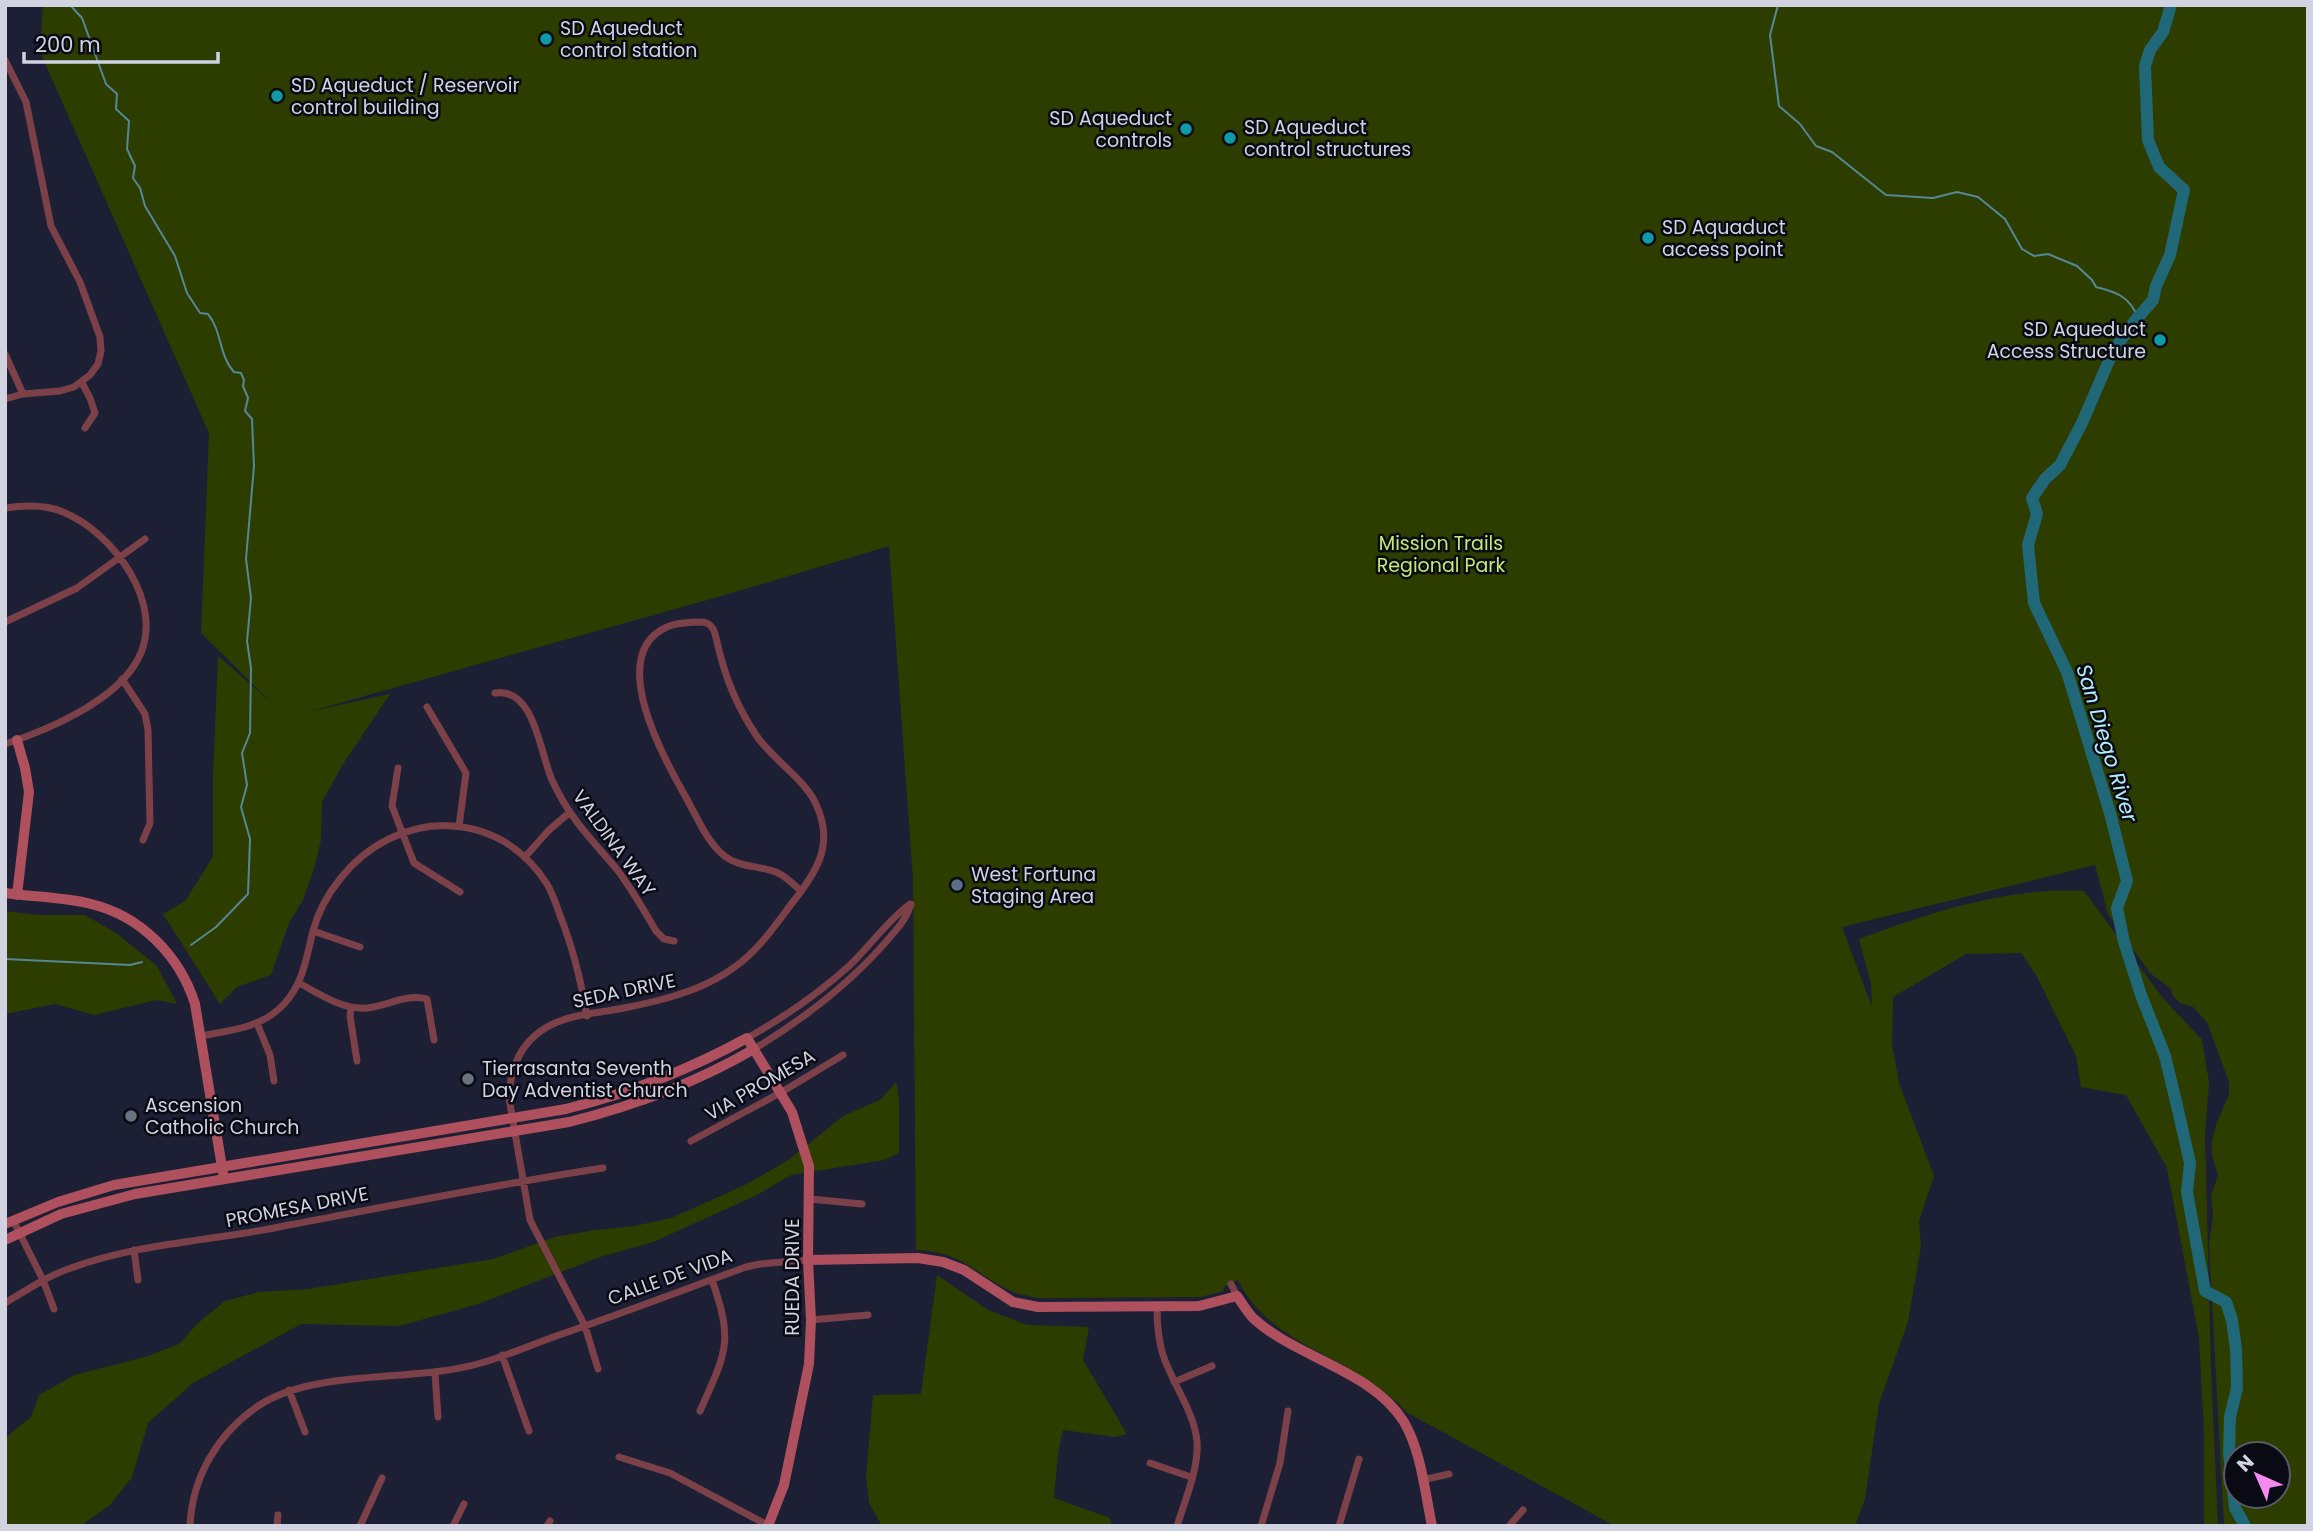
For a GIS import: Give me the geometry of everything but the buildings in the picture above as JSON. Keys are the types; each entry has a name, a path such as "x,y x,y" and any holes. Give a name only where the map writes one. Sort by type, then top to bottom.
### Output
{"street":[{"path":"5,60 8,72 26,102 51,226 80,282 100,337 101,351 98,364 82,383 60,391 23,394 5,399"},
{"path":"5,355 23,394"},
{"path":"82,383 95,413 85,428"},
{"path":"5,508 30,505 65,512 86,524 121,558 140,592 147,620 141,652 122,679 86,708 42,731 5,744"},
{"path":"5,622 77,588 145,539"},
{"name":"SEDA DRIVE","path":"598,1368 585,1326 530,1220 509,1098 517,1057 533,1037 561,1021 671,999 708,984 739,964 760,945 815,874 824,843 823,822 815,800 760,741 740,710 729,684 714,630 706,622 664,629 649,642 642,654 639,678 650,723 665,761 719,851 740,865 775,872 801,891"},
{"path":"122,679 145,713 148,730 150,823 144,841"},
{"name":"VALDINA WAY","path":"495,692 509,693 522,704 539,737 549,774 569,813 581,831 616,869 656,931 664,939 674,941"},
{"path":"427,707 466,773 459,826"},
{"path":"17,740 29,792 17,895"},
{"path":"398,768 392,806 414,863 460,892"},
{"path":"525,857 549,830 569,813"},
{"path":"201,1035 245,1028 282,1006 299,983 304,971 313,931 326,900 346,872 371,849 402,833 431,825 459,826 497,836 525,857 551,890 575,955 587,1016"},
{"path":"5,893 89,904 125,917 146,931 175,961 190,988 201,1035 225,1180"},
{"path":"5,1240 19,1232 61,1214 110,1200 569,1122 618,1110 687,1084 754,1049 818,1006 853,976 906,919 911,904 849,965 822,988 768,1026 681,1071 614,1097 566,1109 100,1188 9,1222 19,1232 54,1308"},
{"path":"313,931 360,947"},
{"path":"299,983 351,1007 367,1008 418,996 427,999 434,1041"},
{"path":"351,1007 356,1061"},
{"path":"257,1023 270,1055 274,1081"},
{"name":"RUEDA DRIVE","path":"747,1038 792,1112 809,1166 809,1364 784,1485 768,1526"},
{"name":"VIA PROMESA","path":"691,1141 780,1094 843,1055"},
{"name":"PROMESA DRIVE","path":"5,1303 69,1268 134,1250 233,1235 523,1180 603,1168"},
{"path":"810,1199 862,1204"},
{"path":"134,1250 138,1280"},
{"name":"CALLE DE VIDA","path":"190,1526 192,1503 201,1474 224,1436 260,1405 289,1390 317,1383 435,1373 483,1363 760,1264 808,1260 918,1258 943,1262 964,1270 1013,1302 1038,1307 1199,1306 1237,1296"},
{"path":"700,1411 723,1359 726,1342 722,1310 712,1280"},
{"path":"1231,1284 1251,1316 1269,1331 1368,1387 1381,1396 1404,1423 1413,1441 1433,1526"},
{"path":"1157,1306 1157,1332 1163,1355 1193,1424 1197,1441 1196,1462 1177,1526"},
{"path":"811,1320 868,1315"},
{"path":"502,1355 529,1432"},
{"path":"1174,1382 1212,1366"},
{"path":"435,1373 438,1417"},
{"path":"289,1390 305,1432"},
{"path":"1261,1526 1280,1463 1288,1410"},
{"path":"619,1457 670,1473 768,1526"},
{"path":"1339,1526 1359,1459"},
{"path":"1150,1463 1191,1477"},
{"path":"1422,1480 1448,1474"},
{"path":"360,1526 382,1478"},
{"path":"453,1526 464,1504"},
{"path":"1508,1526 1523,1510"},
{"path":"277,1526 278,1515"}],"green space":[{"name":"Mission Trails Regional Park","path":"43,5 2308,5 2308,1526 2224,1526 2223,1510 2292,1510 2292,1440 2222,1440 2222,1489 2209,1245 2213,1215 2211,1196 2218,1176 2212,1155 2212,1140 2229,1095 2229,1082 2207,1022 2193,1007 2180,1003 2173,996 2171,989 2150,973 2108,914 2095,865 1842,927 1872,1007 1871,984 1859,939 1942,911 1998,897 2084,891 2162,997 2202,1040 2209,1082 2205,1136 2218,1526 2204,1526 2204,1433 2199,1338 2167,1168 2126,1095 2081,1087 2076,1056 2036,975 2021,953 1966,954 1893,997 1892,1045 1899,1083 1934,1176 1919,1221 1921,1246 1908,1322 1879,1403 1865,1499 1855,1526 1615,1526 1406,1412 1364,1377 1271,1322 1253,1303 1238,1280 1223,1287 1224,1291 1201,1297 1037,1298 1015,1293 947,1255 916,1250 913,879 889,546 718,597 311,711 390,694 343,764 322,802 321,840 314,869 303,900 289,923 271,975 237,987 220,1004 163,914 185,901 213,857 218,656 271,702 201,633 209,433 40,52"},
{"path":"5,911 39,915 85,915 116,933 157,966 177,1004 156,1000 94,1015 55,1004 5,1014"},
{"path":"896,1082 899,1098 899,1153 884,1160 791,1175 757,1195 653,1242 600,1257 478,1304 399,1326 301,1324 193,1383 148,1423 132,1477 110,1505 80,1526 5,1526 5,1438 31,1417 39,1395 75,1375 148,1356 179,1344 198,1323 225,1301 259,1292 308,1289 493,1259 555,1237 671,1218 745,1185 790,1159 843,1116 880,1100"},
{"path":"937,1275 988,1310 1027,1325 1089,1327 1083,1360 1127,1434 1115,1437 1063,1430 1054,1498 1110,1518 1111,1526 882,1526 869,1503 866,1476 873,1395 921,1394"}],"waterway":[{"path":"70,5 82,18 106,84 117,94 116,109 129,121 127,149 135,166 133,178 140,188 145,206 175,256 187,293 200,313 208,314 213,321 229,366 234,372 241,373 248,398 245,411 252,419 254,466 246,559 251,598 247,641 251,668 250,733 242,753 247,785 241,807 250,839 248,894 216,927 191,945"},
{"path":"1778,5 1770,35 1779,106 1800,124 1816,146 1832,152 1886,195 1933,198 1957,192 1978,197 2005,219 2022,249 2034,256 2048,254 2077,266 2096,287 2116,293 2127,300 2138,318"},
{"name":"San Diego River","path":"2171,5 2163,32 2150,50 2145,66 2148,140 2159,167 2184,190 2170,255 2156,286 2153,300 2113,351 2082,423 2060,465 2045,479 2032,498 2037,514 2028,545 2034,603 2067,672 2110,813 2127,881 2117,908 2124,942 2141,995 2165,1056 2178,1110 2190,1163 2187,1192 2205,1291 2226,1302 2232,1320 2237,1388 2230,1417 2229,1453 2235,1508 2245,1526"},
{"path":"5,959 130,965 142,962"}],"place":[{"name":"SD Aqueduct control station","path":"546,39"},
{"name":"SD Aqueduct / Reservoir control building","path":"277,96"},
{"name":"SD Aqueduct controls","path":"1186,129"},
{"name":"SD Aqueduct control structures","path":"1230,138"},
{"name":"SD Aquaduct access point","path":"1648,238"},
{"name":"SD Aqueduct Access Structure","path":"2160,340"},
{"name":"West Fortuna Staging Area","path":"957,885"},
{"name":"Tierrasanta Seventh Day Adventist Church","path":"468,1079"},
{"name":"Ascension Catholic Church","path":"131,1116"}]}
